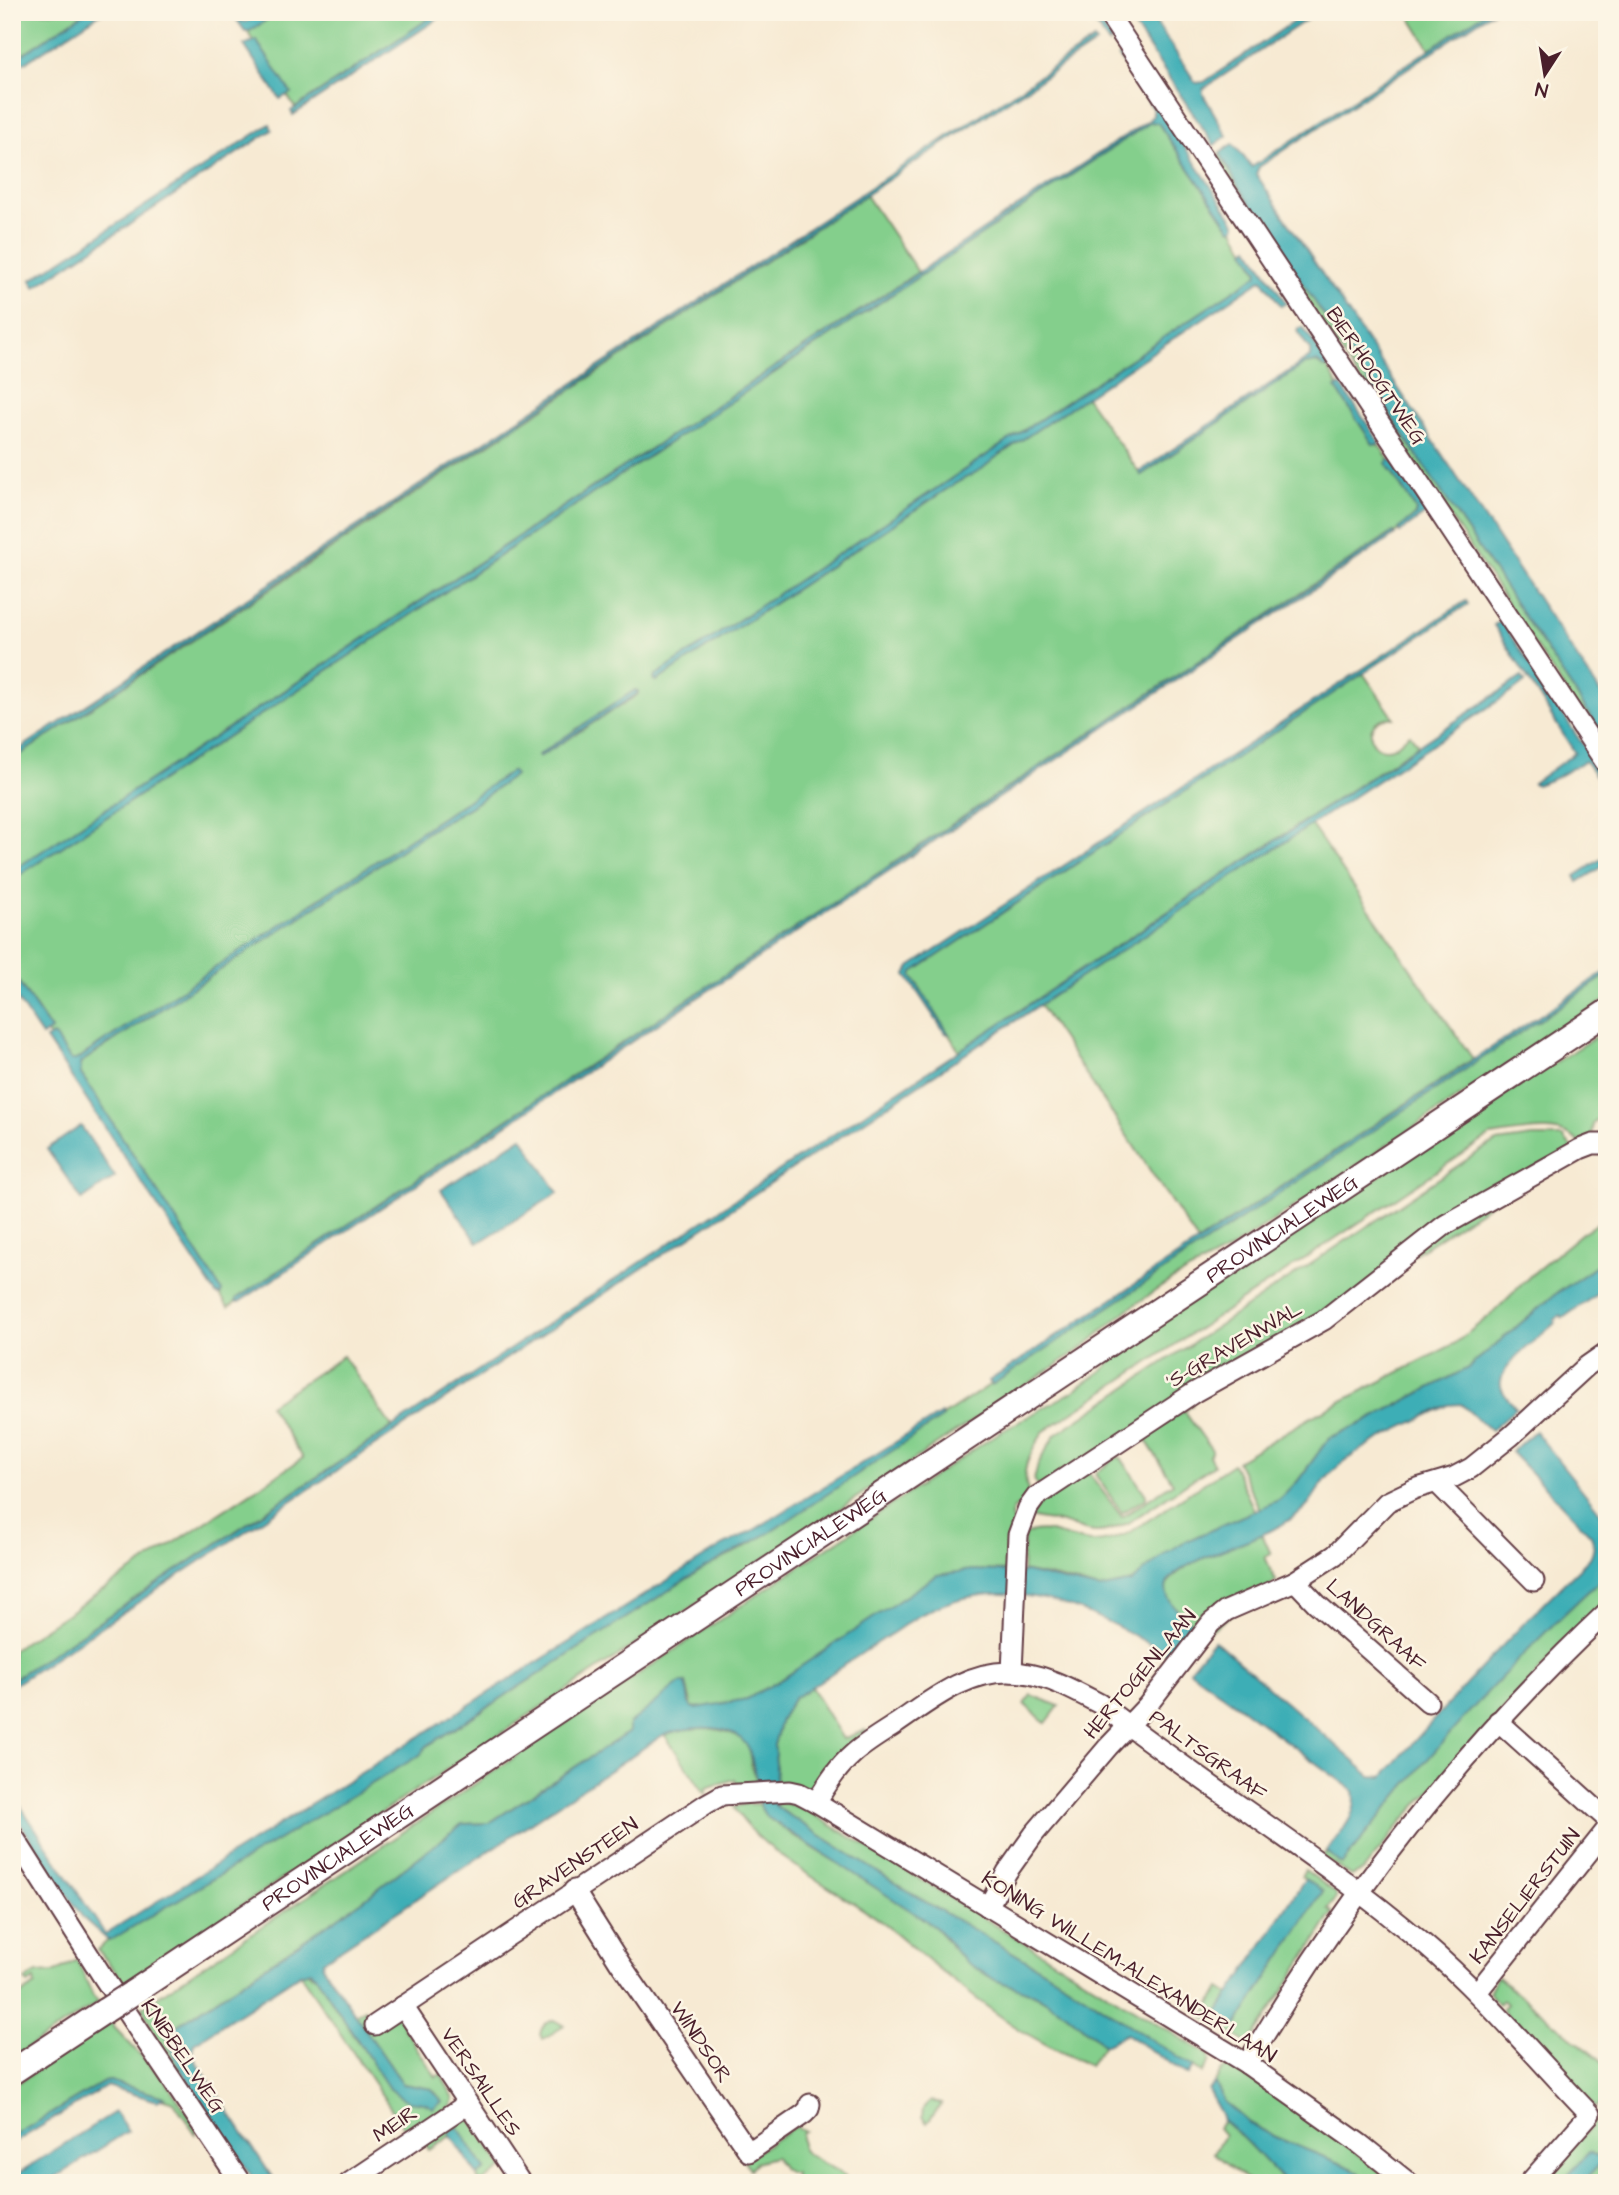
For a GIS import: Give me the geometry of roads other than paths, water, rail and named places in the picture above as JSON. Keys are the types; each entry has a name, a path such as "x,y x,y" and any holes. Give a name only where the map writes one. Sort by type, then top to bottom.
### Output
{"main road":[{"name":"PROVINCIALEWEG","path":"12,2072 1607,1012"}],"street":[{"name":"BIERHOOGTWEG","path":"1107,12 1607,765"},
{"name":"'S-GRAVENWAL","path":"1012,1672 1018,1535 1028,1508 1036,1497 1195,1392 1324,1320 1445,1225 1580,1149 1593,1144 1607,1144"},
{"name":"HERTOGENLAAN","path":"988,1907 1007,1872 1034,1834 1129,1726 1211,1623 1226,1611 1295,1581 1335,1555 1387,1502 1414,1489 1454,1478 1471,1468 1604,1360"},
{"path":"1437,1483 1534,1581"},
{"name":"LANDGRAAF","path":"1295,1581 1317,1604 1428,1702"},
{"path":"1247,2063 1303,1972 1358,1892 1413,1821 1498,1721 1540,1676 1607,1612"},
{"name":"PALTSGRAAF","path":"816,1802 835,1772 850,1756 946,1690 975,1677 992,1672 1029,1674 1070,1688 1100,1704 1421,1941 1478,1991 1501,2020 1590,2114 1529,2183"},
{"path":"1498,1721 1607,1819"},
{"name":"GRAVENSTEEN","path":"375,2025 706,1804 722,1796 779,1791 799,1793 816,1802"},
{"name":"KONING WILLEM-ALEXANDERLAAN","path":"816,1802 1247,2063 1360,2144 1409,2183"},
{"name":"KANSELIERSTUIN","path":"1478,1991 1607,1829"},
{"name":"KNIBBELWEG","path":"12,1834 143,2038 241,2183"},
{"name":"WINDSOR","path":"574,1890 620,1963 749,2152 804,2114 810,2104"},
{"name":"VERSAILLES","path":"403,2006 521,2183"},
{"name":"MEIR","path":"349,2183 467,2104"}],"water":[{"path":"86,12 103,12 26,62 12,65 12,55 18,57"},
{"path":"231,12 236,12 242,21 246,22 262,12 278,12 250,31 245,31"},
{"path":"439,12 448,12 293,115 291,111"},
{"path":"1087,12 1093,12 1112,40 1109,44"},
{"path":"1125,12 1149,12 1196,83 1204,82 1308,12 1318,12 1203,89 1203,94 1227,136 1214,145"},
{"path":"1486,12 1492,12 1259,167 1256,174 1607,703 1607,741 1238,186 1220,153 1233,144 1252,167"},
{"path":"256,40 291,93 280,99 244,45"},
{"path":"1094,40 1096,43 12,760 12,754"},
{"path":"1124,55 1236,224 1234,229 1230,228 1158,123 1151,122 12,880 12,871 1149,120 1153,109 1119,57"},
{"path":"270,124 272,130 35,287 31,280"},
{"path":"1249,247 1286,303 1281,306 1262,279 982,469 956,483 657,681 654,680 655,676 1257,275 1258,271 1245,250"},
{"path":"1303,327 1328,368 1317,362 1305,364 1141,475 1139,472 1310,357 1310,350 1297,331"},
{"path":"1341,385 1379,444 1373,444 1336,388"},
{"path":"1389,459 1393,461 1427,513 1400,532 1398,529 1415,516 1416,510 1386,463"},
{"path":"1394,532 1395,535 236,1302 236,1299"},
{"path":"1466,601 1468,604 913,972 912,976 949,1034 945,1033 906,975 910,967"},
{"path":"1501,621 1606,780 1603,785 1585,761 1553,779 1536,785 1533,783 1575,753 1494,625"},
{"path":"1522,677 1525,682 1516,689 12,1686 12,1680"},
{"path":"635,690 638,691 637,694 539,757 538,755"},
{"path":"512,771 515,775 470,807 441,823 80,1063 81,1074 222,1291 220,1295 216,1294 46,1039 53,1035 71,1060 76,1060"},
{"path":"1607,855 1607,864 1578,882 1575,876"},
{"path":"1607,971 1607,975 992,1385 989,1381"},
{"path":"12,973 51,1030 42,1036 12,992"},
{"path":"81,1126 115,1177 82,1200 47,1149"},
{"path":"522,1137 558,1193 478,1243 441,1190"},
{"path":"1607,1259 1607,1287 1563,1318 1560,1315 1506,1370 1501,1386 1516,1408 1491,1431 1461,1404 1448,1405 1357,1452 1335,1469 1304,1509 1287,1521 1270,1531 1197,1561 1173,1576 1167,1584 1167,1595 1173,1606 1191,1622 1166,1654 1109,1622 1049,1600 1018,1595 987,1595 955,1600 915,1618 793,1699 781,1719 774,1745 775,1805 778,1808 907,1891 1065,1983 1193,2067 1188,2075 1126,2034 1104,2045 1066,2013 1032,1993 995,1980 966,1962 936,1928 767,1817 760,1805 758,1782 749,1750 733,1733 710,1728 663,1735 323,1961 322,1966 403,2084 432,2089 442,2102 433,2108 424,2103 406,2100 388,2087 316,1976 310,1971 300,1974 194,2043 192,2051 195,2060 276,2183 256,2183 179,2067 165,2034 361,1902 462,1824 489,1823 629,1732 629,1724 680,1683 686,1683 692,1707 747,1699 782,1679 937,1575 972,1570 1026,1572 1099,1589 1131,1582 1184,1542 1279,1500 1297,1482 1329,1438 1468,1368 1553,1296"},
{"path":"941,1414 943,1417 769,1533 699,1571 427,1746 420,1755 109,1941 83,1918 12,1811 12,1793 105,1934 722,1546 754,1530"},
{"path":"1535,1431 1607,1521 1607,1574 1536,1642 1469,1712 1343,1863 1339,1863 1327,1851 1351,1816 1354,1809 1354,1791 1189,1670 1214,1640 1371,1776 1383,1777 1484,1665 1590,1558 1593,1550 1591,1535 1511,1452"},
{"path":"1305,1879 1323,1891 1236,2026 1225,2023 1217,2014"},
{"path":"110,2081 164,2097 157,2101 107,2086 12,2144 12,2137 104,2082"},
{"path":"1215,2083 1225,2102 1249,2123 1275,2137 1354,2169 1370,2183 1287,2183 1223,2121 1208,2090"},
{"path":"115,2112 128,2131 46,2183 12,2183 12,2177"},
{"path":"458,2127 485,2169 477,2175 449,2133"},
{"path":"1589,2152 1598,2156 1601,2163 1582,2183 1561,2183"}]}
